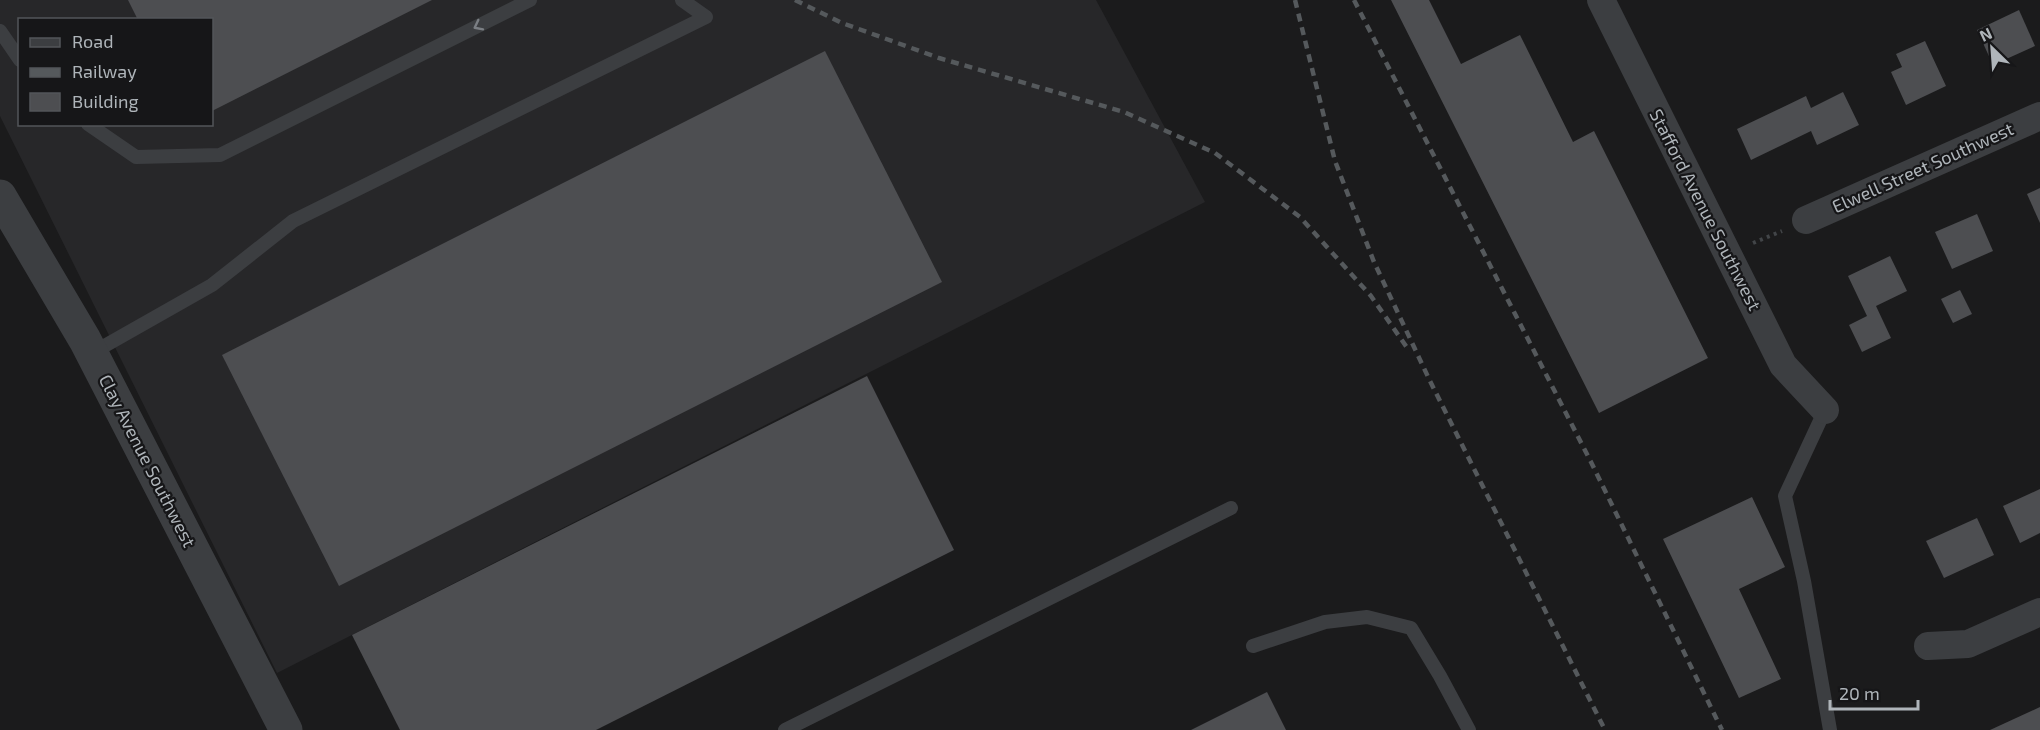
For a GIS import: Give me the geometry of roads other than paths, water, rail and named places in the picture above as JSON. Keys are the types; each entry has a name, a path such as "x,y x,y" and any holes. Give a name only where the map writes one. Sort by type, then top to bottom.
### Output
{"street":[{"name":"Stafford Avenue Southwest","path":"1601,0 1783,364 1825,410"},
{"name":"Elwell Street Southwest","path":"1806,220 2040,116"},
{"name":"Clay Avenue Southwest","path":"0,196 92,353 286,730"},
{"path":"1928,646 1968,644 2040,612"}],"lane":[{"path":"91,126 136,157 220,155 530,0"},
{"path":"92,353 212,285 293,221 706,17 682,0"},
{"path":"0,31 18,57"},
{"path":"1825,410 1785,496 1804,580 1830,730"},
{"path":"785,730 1231,508"},
{"path":"1253,646 1325,622 1367,617 1411,628 1440,676 1468,730"}],"railway":[{"path":"795,0 842,23 939,58 1124,112 1215,153 1300,217 1371,296 1408,349"},
{"path":"1295,0 1335,161 1374,262 1430,381 1605,730"},
{"path":"1354,0 1591,462 1722,730"}]}
